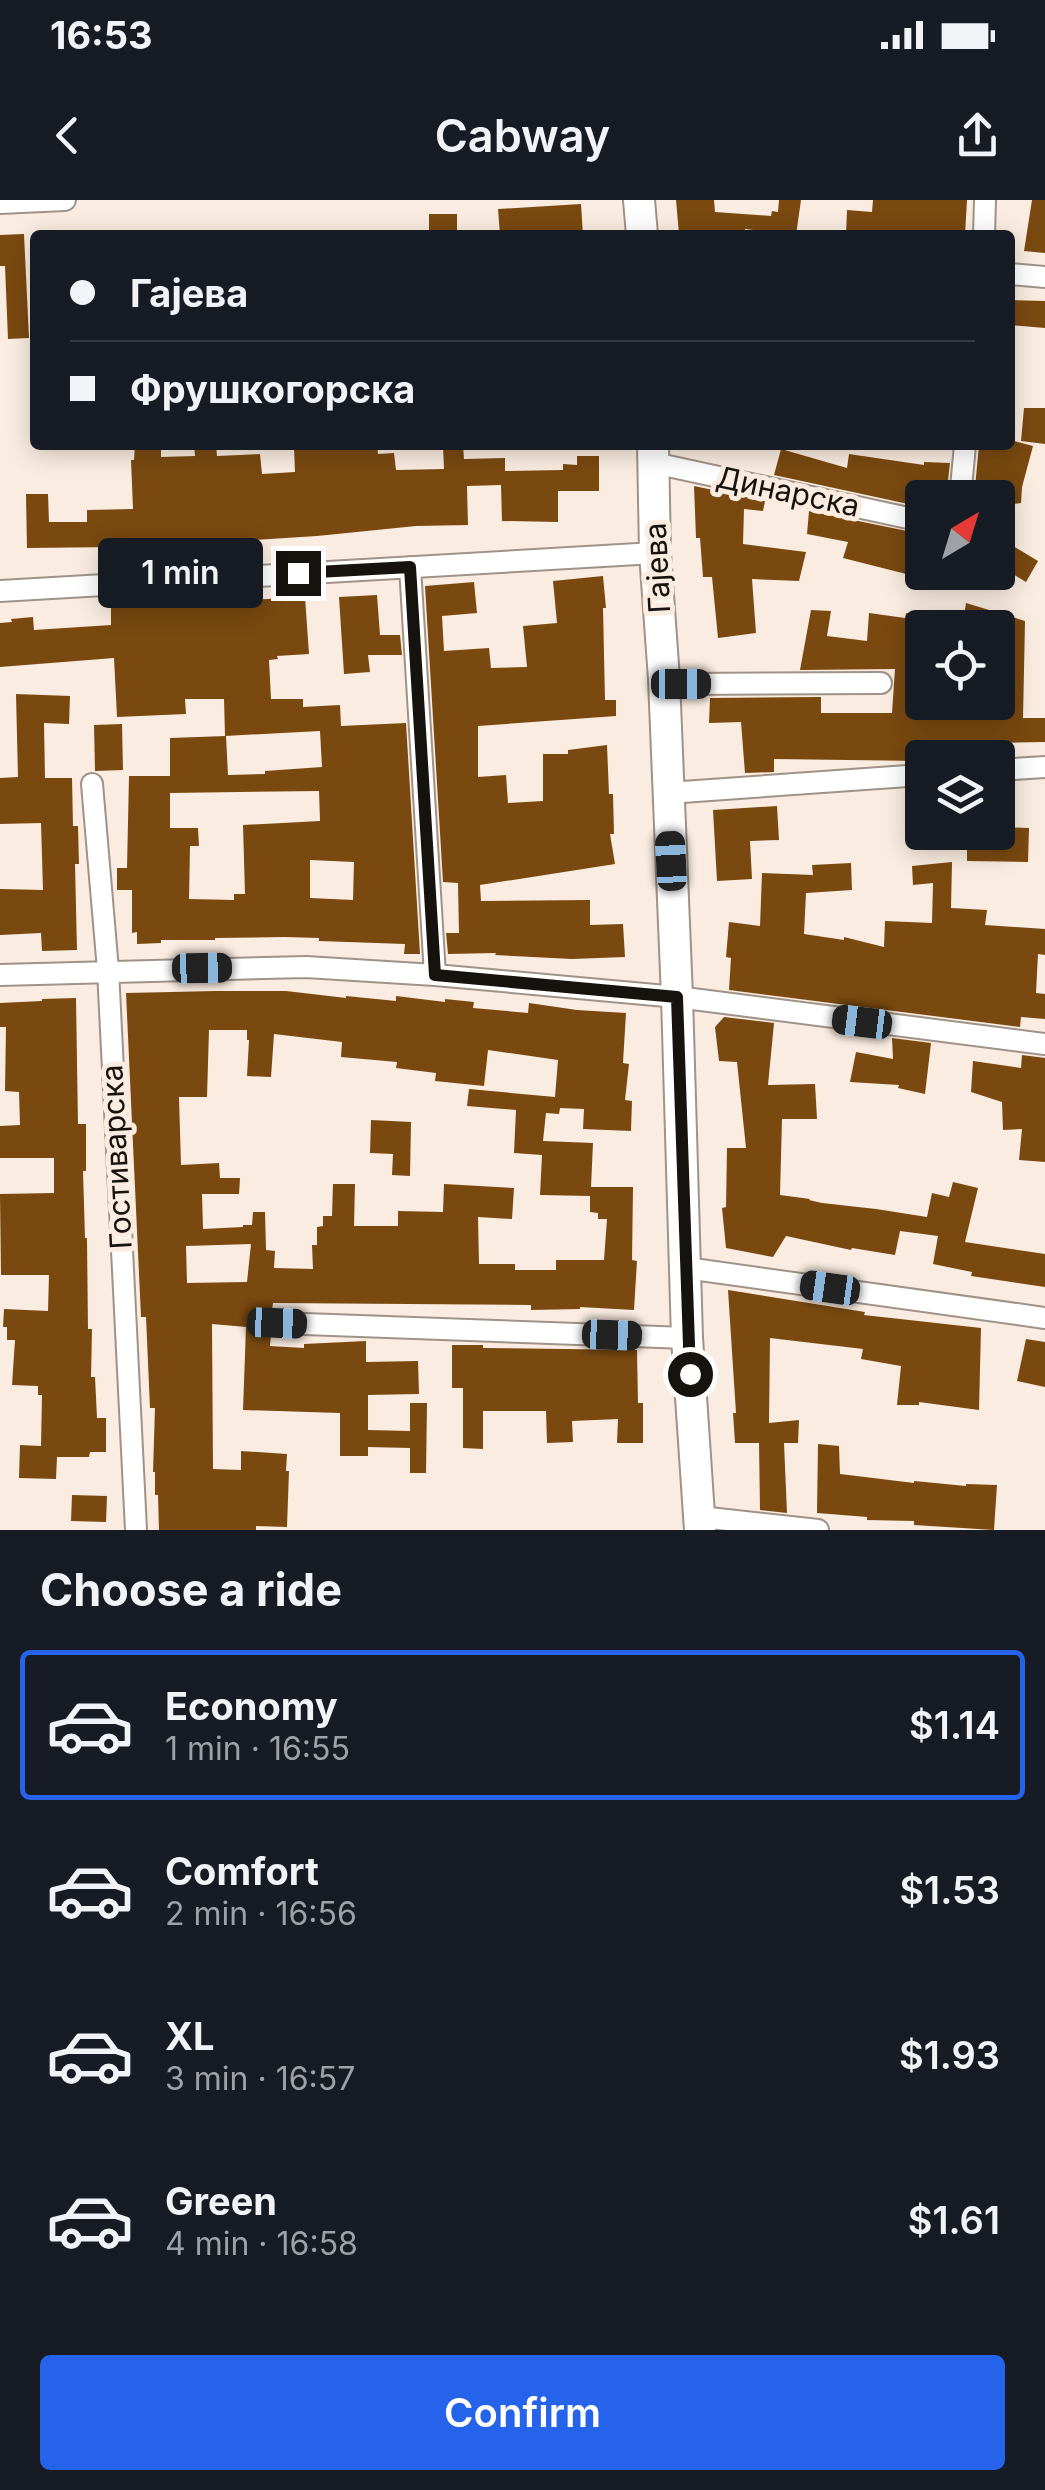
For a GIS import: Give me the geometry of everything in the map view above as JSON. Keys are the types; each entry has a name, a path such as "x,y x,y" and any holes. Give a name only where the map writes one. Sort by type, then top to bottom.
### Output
{"street":[{"path":"0,204 65,200"},
{"path":"639,200 642,230"},
{"path":"984,230 986,200"},
{"path":"1015,274 1045,277"},
{"path":"962,480 965,450"},
{"name":"Динарска","path":"654,454 905,517"},
{"name":"Гајева","path":"654,454 687,1338 700,1524"},
{"path":"0,590 655,553"},
{"path":"410,567 435,975"},
{"path":"664,679 681,684 881,683"},
{"path":"1015,769 1045,767"},
{"path":"668,793 905,776"},
{"name":"Гостиварска","path":"92,784 108,970 136,1530"},
{"path":"0,974 306,967 435,975 677,997 1045,1044"},
{"path":"686,1268 1045,1318"},
{"path":"277,1323 687,1338"},
{"path":"700,1524 818,1530"}],"building":[{"path":"676,200 714,200 715,212 771,216 772,211 778,212 779,200 801,200 797,230 679,230"},
{"path":"873,200 967,200 965,230 846,230 847,210 872,212"},
{"path":"1032,200 1045,200 1045,253 1024,251"},
{"path":"581,204 583,230 500,230 498,209"},
{"path":"429,214 457,214 457,230 429,230"},
{"path":"24,234 29,338 8,339 0,235"},
{"path":"1015,300 1045,301 1045,328 1015,325"},
{"path":"1024,408 1045,408 1045,444 1021,441"},
{"path":"1015,441 1033,446 1021,503 1015,504 1015,480 976,480 979,450 1015,450"},
{"path":"135,450 161,450 161,457 195,456 194,450 216,450 217,456 260,454 262,474 295,472 294,450 394,453 396,470 444,469 443,450 463,450 464,459 505,458 505,471 563,470 563,464 577,465 577,456 599,456 599,491 558,491 558,522 502,521 501,485 467,486 468,525 236,541 27,548 26,494 48,494 49,522 87,522 87,510 133,509"},
{"path":"781,450 847,468 849,454 924,465 950,463 948,480 905,480 905,503 774,475"},
{"path":"694,486 765,501 763,511 744,509 743,544 806,552 799,581 752,579 756,633 718,638 712,577 703,577 700,538 696,538"},
{"path":"809,511 905,531 905,574 843,558 848,542 807,534"},
{"path":"1015,547 1038,561 1026,582 1015,575"},
{"path":"603,576 605,700 616,700 616,716 478,726 478,777 506,775 508,803 543,801 543,754 568,754 568,750 607,745 615,864 480,885 481,901 590,900 590,925 623,924 625,957 448,954 446,933 459,933 458,883 443,882 425,586 474,582 477,613 442,616 444,651 489,648 491,668 527,667 523,626 557,623 553,581"},
{"path":"377,595 380,635 400,635 402,655 368,655 370,672 344,674 339,597"},
{"path":"305,597 309,654 269,660 271,699 303,699 303,707 340,705 341,726 406,723 420,954 404,954 405,944 319,938 215,938 137,944 137,932 132,933 132,890 117,890 117,868 127,868 129,776 170,776 170,738 226,736 228,775 322,767 320,731 225,736 224,699 185,699 186,714 117,717 114,658 0,667 0,623 12,622 11,619 33,617 34,630 111,625 111,608 216,606","holes":["319,791 320,821 243,825 245,894 234,894 234,900 189,899 190,846 199,846 198,828 170,828 170,793","310,860 354,862 353,900 310,898"]},
{"path":"966,603 989,610 965,610"},
{"path":"811,610 831,611 827,636 867,641 869,613 905,618 905,720 1015,720 1015,618 1025,621 1023,718 1045,718 1045,742 905,740 905,761 774,759 774,772 745,773 741,722 709,723 710,698 821,697 821,713 892,713 895,669 800,670"},
{"path":"16,694 70,696 69,724 44,723 45,778 72,778 73,826 78,826 77,950 42,951 41,933 0,935 0,889 43,890 41,823 0,824 0,778 18,777"},
{"path":"122,724 123,770 95,771 94,725"},
{"path":"777,806 779,840 750,841 752,879 717,881 713,810"},
{"path":"1015,828 1029,828 1028,862 967,861 967,850 1015,850"},
{"path":"952,862 951,908 987,910 985,925 1045,929 1045,955 1038,954 1036,993 1045,994 1045,1019 1021,1017 1020,1027 729,990 729,922 760,926 762,873 813,875 812,865 851,863 852,890 806,893 804,934 844,937 884,947 885,921 932,923 933,883 913,885 912,866"},
{"path":"286,991 396,1001 396,996 445,999 474,1002 473,1008 528,1013 529,1003 626,1013 623,1063 629,1064 625,1100 632,1101 631,1131 583,1129 584,1109 560,1108 559,1114 546,1113 543,1141 593,1143 591,1187 633,1187 632,1260 637,1261 634,1310 531,1310 531,1305 273,1303 263,1322 271,1335 270,1346 304,1348 304,1344 366,1341 366,1362 418,1361 419,1394 368,1395 368,1430 410,1431 410,1403 427,1403 426,1473 410,1473 410,1448 368,1447 368,1456 340,1456 340,1413 243,1410 246,1327 212,1324 213,1469 241,1470 241,1451 287,1454 287,1527 159,1530 153,1472 155,1408 150,1408 146,1317 141,1317 126,993","holes":["209,1030 247,1030 247,1076 271,1077 274,1034 342,1042 341,1057 397,1062 396,1068 436,1073 435,1081 484,1086 488,1050 558,1060 555,1097 469,1089 467,1106 516,1110 514,1153 542,1155 540,1195 590,1196 590,1212 598,1213 598,1219 607,1219 604,1260 556,1260 556,1270 515,1270 515,1264 479,1264 478,1217 512,1219 514,1188 444,1184 443,1212 398,1211 398,1226 354,1226 355,1184 333,1184 332,1216 323,1216 323,1226 317,1227 317,1245 312,1245 313,1269 274,1268 275,1251 266,1250 265,1212 253,1212 252,1225 203,1229 202,1194 239,1194 240,1178 220,1178 219,1163 181,1165 179,1097 207,1097","251,1244 247,1282 187,1283 186,1246"]},
{"path":"76,998 78,1124 86,1124 83,1171 91,1377 95,1377 97,1418 106,1418 106,1452 90,1452 89,1457 57,1457 56,1479 19,1478 20,1445 41,1446 42,1395 38,1395 38,1386 12,1385 15,1340 7,1340 4,1309 48,1311 49,1275 1,1275 0,1194 54,1193 54,1158 0,1158 0,1126 20,1125 19,1092 5,1091 6,1027 0,1027 0,1003"},
{"path":"724,1017 774,1023 768,1085 815,1084 817,1119 782,1119 780,1195 927,1217 932,1193 949,1197 953,1182 978,1188 965,1242 1045,1254 1045,1287 971,1276 972,1272 933,1264 938,1236 900,1231 895,1255 786,1236 773,1257 726,1248 722,1208 726,1207 727,1148 746,1148 737,1062 719,1061 715,1027"},
{"path":"892,1038 931,1043 925,1094 898,1088 899,1085 850,1082 856,1052 893,1059"},
{"path":"1022,1055 1045,1058 1045,1162 1019,1160 1022,1129 1003,1130 1002,1102 971,1092 973,1061 1021,1068"},
{"path":"371,1120 411,1122 410,1176 392,1175 393,1154 370,1153"},
{"path":"728,1290 865,1312 864,1315 981,1328 979,1410 919,1402 897,1405 901,1366 861,1359 863,1349 770,1338 769,1423 799,1420 798,1443 784,1443 787,1513 760,1510 759,1443 735,1443"},
{"path":"1026,1339 1045,1342 1045,1387 1017,1381"},
{"path":"452,1345 637,1350 643,1443 617,1443 618,1419 572,1421 573,1442 547,1443 546,1411 483,1411 483,1449 463,1448 463,1388 452,1388"},
{"path":"818,1444 839,1446 840,1474 914,1483 997,1485 994,1530 817,1513"},
{"path":"72,1495 107,1496 106,1522 71,1521"}],"route":[{"path":"298,573 410,567 435,975 677,997 690,1374"}]}
